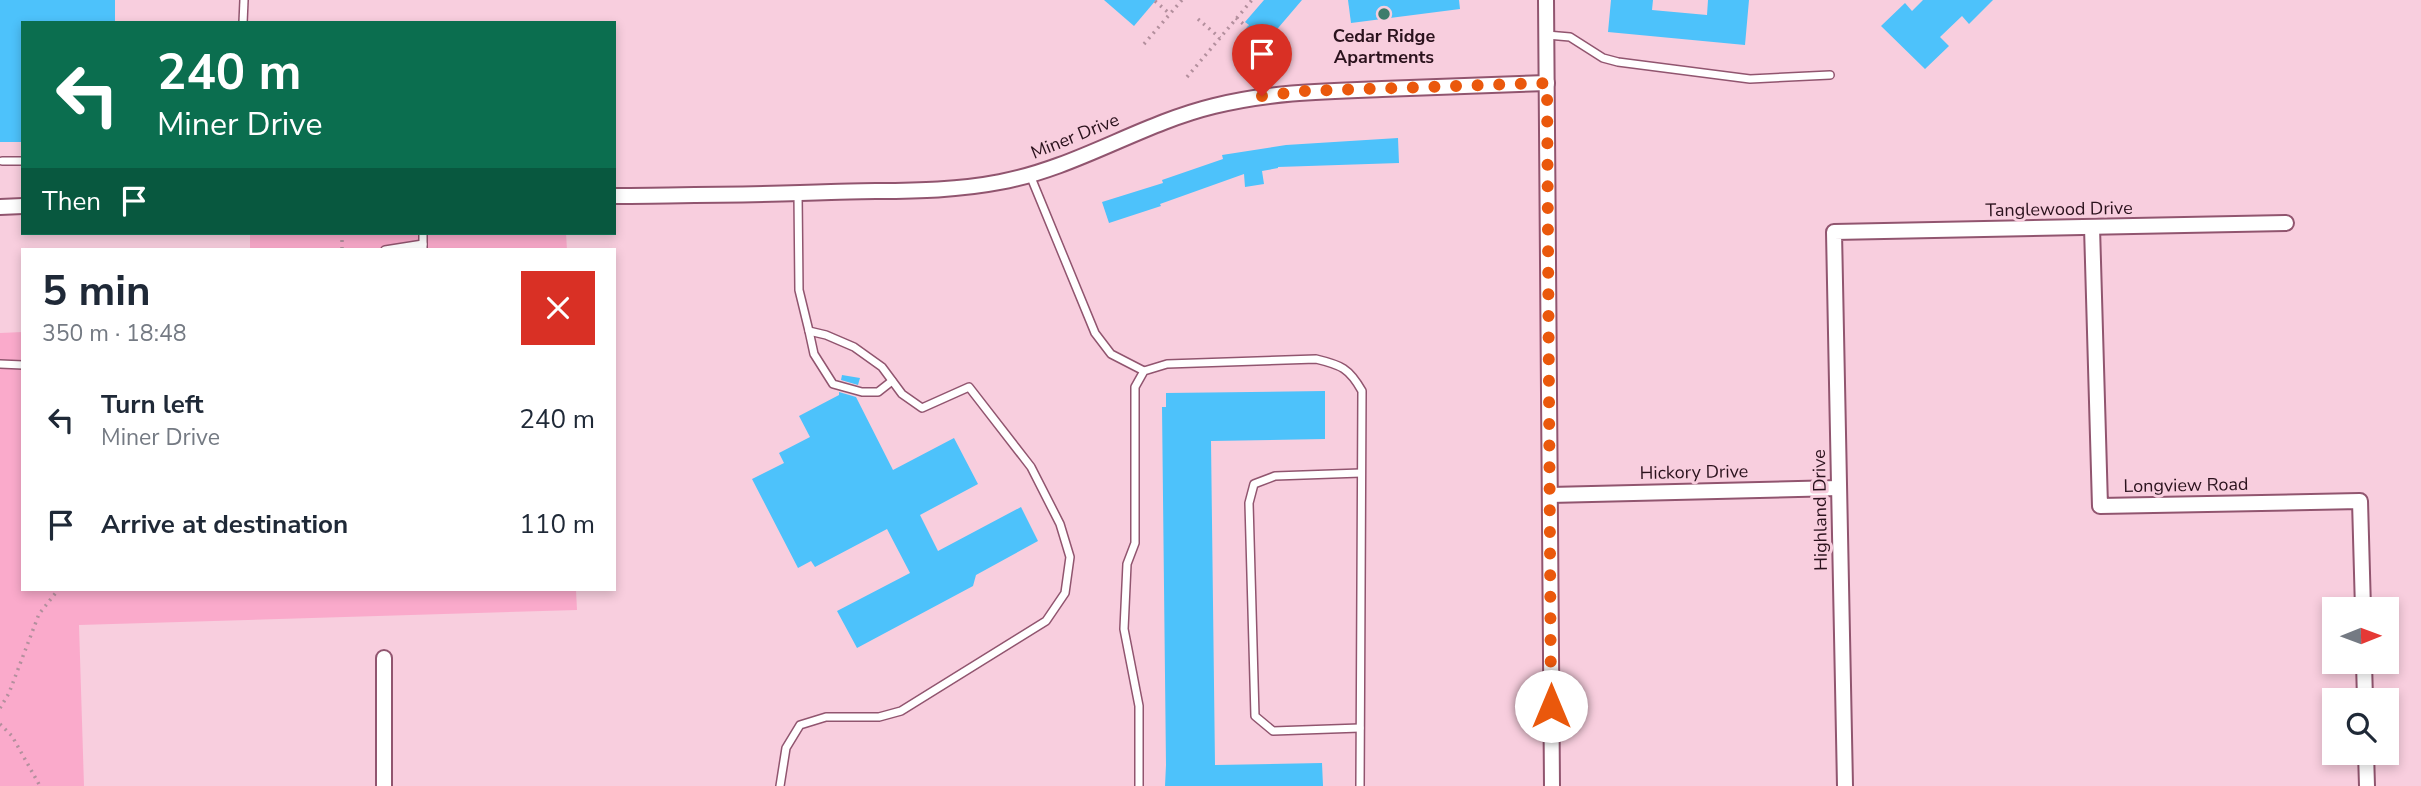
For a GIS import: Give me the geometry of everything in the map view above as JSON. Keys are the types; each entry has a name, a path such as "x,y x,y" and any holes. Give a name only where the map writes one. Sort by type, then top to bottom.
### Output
{"street":[{"path":"1546,0 1552,786"},
{"name":"Miner Drive","path":"616,196 797,194 963,188 1030,175 1076,160 1167,120 1262,96 1304,91 1547,83"},
{"path":"0,207 21,206"},
{"name":"Tanglewood Drive","path":"1834,232 2286,223"},
{"name":"Longview Road","path":"2092,227 2100,506 2361,501 2363,597"},
{"name":"Highland Drive","path":"1834,232 1845,786"},
{"name":"Hickory Drive","path":"1550,495 1839,488"},
{"path":"384,658 384,786"},
{"path":"2366,765 2367,786"}],"lane":[{"path":"243,21 244,0"},
{"path":"1546,35 1570,37 1603,58 1618,62 1751,79 1830,75"},
{"path":"2,162 21,161"},
{"path":"1030,175 1095,332 1111,354 1144,371 1167,365 1316,359 1338,365 1353,374 1362,391 1360,786"},
{"path":"797,194 799,290 814,354 833,384 862,393 878,392 892,381"},
{"path":"780,786 786,748 800,725 826,717 879,717 901,711 1046,621 1065,593 1070,557 1060,524 1031,467 969,387 922,408 902,394 882,367 854,347 809,331"},
{"path":"0,365 21,365"},
{"path":"1139,786 1139,706 1124,629 1127,564 1135,543 1135,387 1144,371"},
{"path":"1360,728 1273,731 1255,716 1249,503 1254,484 1275,476 1361,473"}],"path":[{"path":"1144,44 1182,0"},
{"path":"1187,77 1252,0"},
{"path":"1155,1 1170,14"},
{"path":"1236,18 1247,27"},
{"path":"1198,19 1220,38"},
{"path":"0,708 9,693 39,614 57,591"},
{"path":"0,724 12,736 40,786"}],"shaded area":[{"path":"250,235 566,235 567,248 250,248"},
{"path":"21,332 21,591 576,591 577,610 79,625 84,786 0,786 0,333"}],"building":[{"path":"0,0 115,0 115,21 21,21 21,142 0,142"},
{"path":"1104,0 1156,0 1134,26"},
{"path":"1264,0 1302,0 1262,47 1244,31 1249,25 1245,22"},
{"name":"Cedar Ridge Apartments","path":"1348,0 1459,0 1460,9 1351,23"},
{"path":"1611,0 1653,0 1652,10 1707,15 1708,0 1749,0 1745,45 1608,32"},
{"path":"1923,0 1993,0 1969,24 1962,16 1940,37 1949,46 1925,69 1881,26 1905,3 1912,11"},
{"path":"1398,138 1399,163 1278,167 1262,171 1264,184 1245,187 1244,174 1109,223 1102,202 1163,183 1162,180 1223,159 1222,155 1286,145"},
{"path":"842,375 860,378 858,385 841,380"},
{"path":"1325,391 1325,439 1211,441 1215,765 1322,763 1323,786 1165,786 1162,407 1166,407 1166,393"},
{"path":"839,392 856,397 893,470 954,438 978,484 920,515 938,551 1021,507 1038,541 976,575 973,586 857,648 837,611 910,573 887,529 815,567 811,561 798,568 752,479 784,463 779,453 810,437 799,416 839,395"}],"place":[{"name":"Cedar Ridge Apartments","path":"1384,14"}],"route":[{"path":"1262,96 1304,91 1547,83 1551,706"}]}
